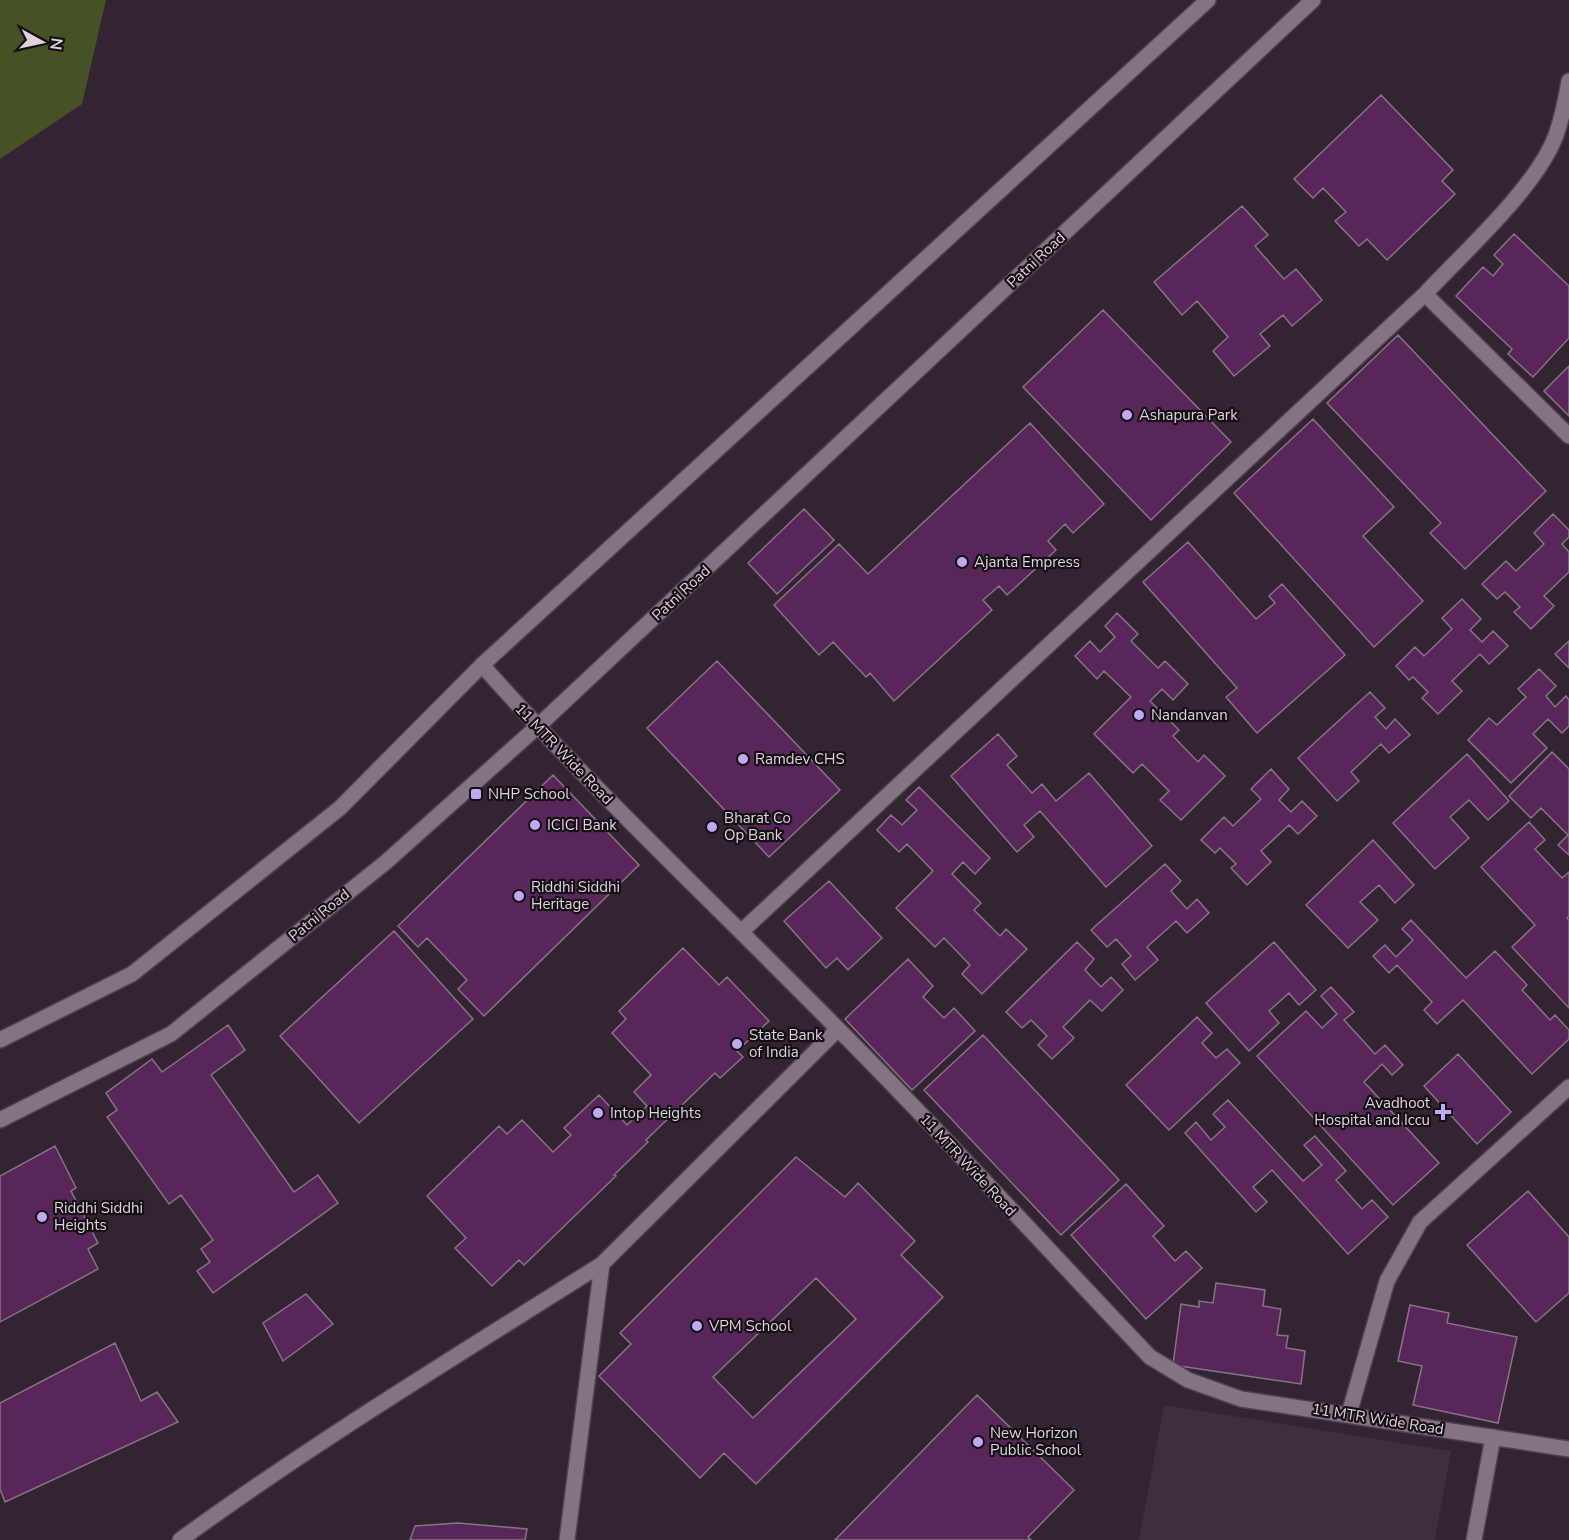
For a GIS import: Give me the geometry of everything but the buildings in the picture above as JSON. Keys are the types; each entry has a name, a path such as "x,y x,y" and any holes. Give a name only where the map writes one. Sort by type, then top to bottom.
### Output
{"street":[{"path":"0,1040 132,974 340,808 482,665 1208,0"},
{"name":"Patni Road","path":"0,1119 171,1034 386,862 537,727 1313,0"},
{"path":"741,932 1425,294 1507,207 1536,170 1555,136 1569,81"},
{"path":"1425,294 1569,436"},
{"name":"11 MTR Wide Road","path":"482,665 537,727 838,1029 1150,1357 1188,1380 1241,1399 1569,1449"},
{"path":"180,1540 327,1439 602,1264 838,1029"},
{"path":"1349,1414 1387,1281 1420,1222 1569,1087"},
{"path":"567,1540 602,1264"},
{"path":"1474,1540 1493,1437"}],"shaded area":[{"path":"1164,1405 1451,1451 1435,1540 1139,1540"}],"green space":[{"path":"0,0 106,0 82,104 0,159"}],"place":[{"name":"Ashapura Park","path":"1127,415"},
{"name":"Ajanta Empress","path":"962,562"},
{"name":"Nandanvan","path":"1139,715"},
{"name":"Ramdev CHS","path":"743,759"},
{"name":"NHP School","path":"476,794"},
{"name":"ICICI Bank","path":"535,825"},
{"name":"Bharat Co Op Bank","path":"712,827"},
{"name":"Riddhi Siddhi Heritage","path":"519,896"},
{"name":"State Bank of India","path":"737,1044"},
{"name":"Avadhoot Hospital and Iccu","path":"1443,1112"},
{"name":"Intop Heights","path":"598,1113"},
{"name":"Riddhi Siddhi Heights","path":"42,1217"},
{"name":"VPM School","path":"697,1326"},
{"name":"New Horizon Public School","path":"978,1442"}]}
